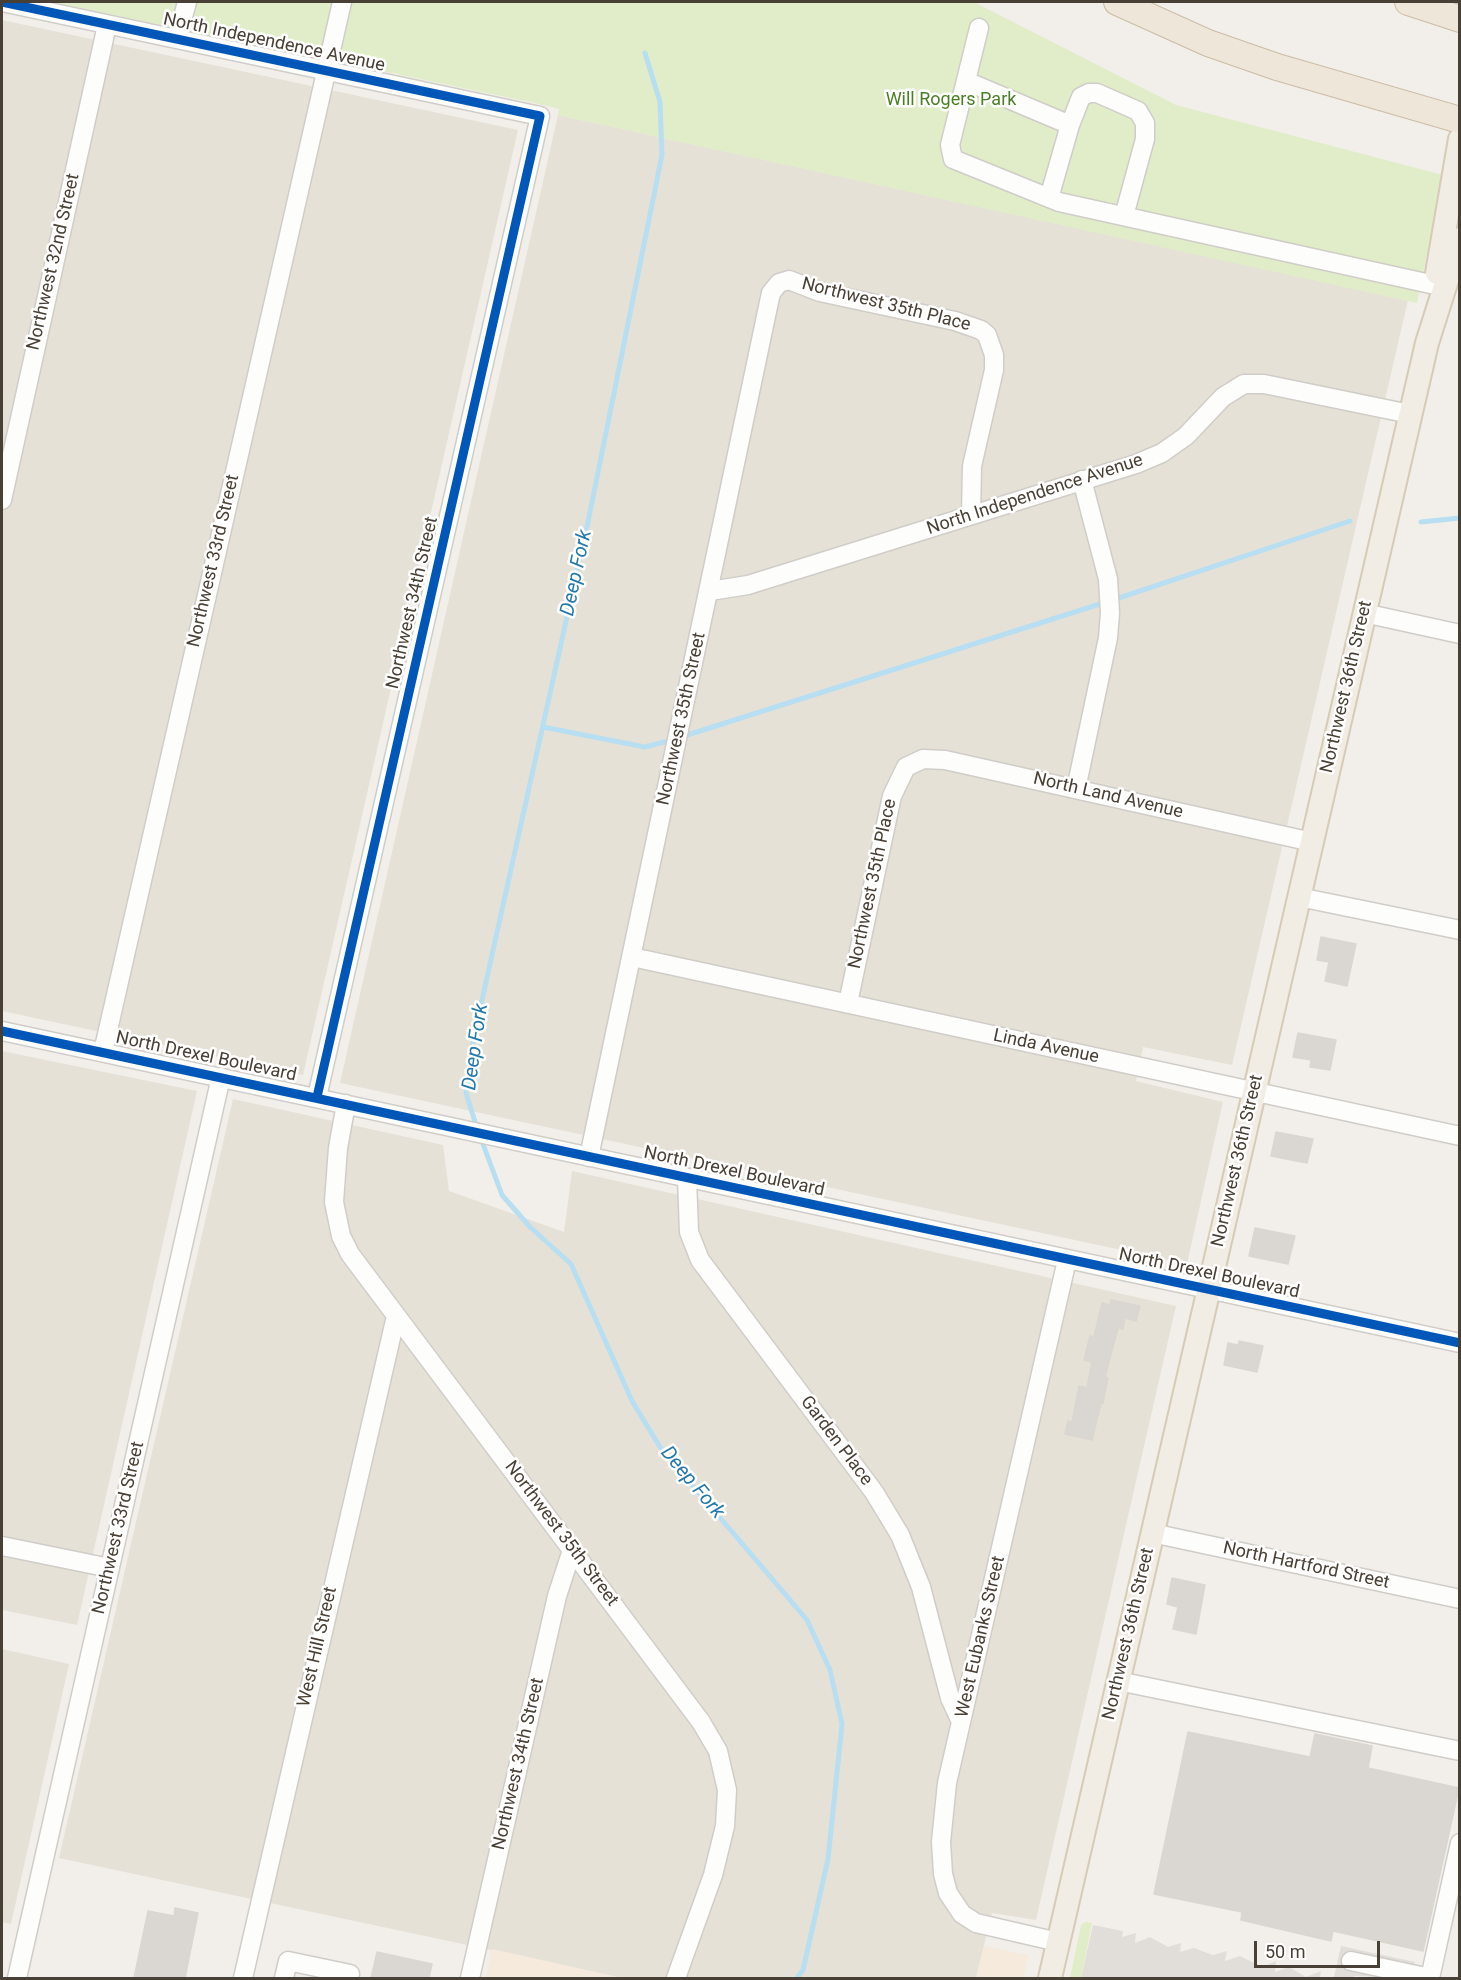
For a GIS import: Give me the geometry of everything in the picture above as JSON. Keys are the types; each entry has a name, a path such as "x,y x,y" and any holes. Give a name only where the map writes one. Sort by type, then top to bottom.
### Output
{"highway":[{"path":"1117,2 1208,43 1276,67 1460,120"},
{"path":"1408,2 1460,19"}],"main road":[{"name":"Northwest 36th Street","path":"1050,1978 1426,343 1460,139"},
{"name":"Northwest 36th Street","path":"1426,343 1460,239"}],"street":[{"name":"North Independence Avenue","path":"2,2 540,116"},
{"path":"177,39 187,2"},
{"name":"Northwest 33rd Street","path":"103,1052 342,2"},
{"name":"Northwest 32nd Street","path":"2,500 107,25"},
{"path":"979,28 950,145 953,159 1049,198 1435,285"},
{"path":"966,81 1070,125"},
{"path":"1049,198 1070,125 1081,97 1089,93 1097,93 1138,111 1145,123 1145,139 1124,216"},
{"name":"Northwest 34th Street","path":"317,1097 540,116"},
{"name":"Northwest 35th Place","path":"779,283 789,280 820,292 955,321 981,330 987,335 994,355 994,370 972,466 972,516"},
{"name":"Northwest 35th Street","path":"589,1157 710,591 769,302 771,293 779,283"},
{"name":"North Independence Avenue","path":"710,591 748,585 1136,464 1162,453 1186,436 1228,393 1244,384 1264,384 1410,414"},
{"path":"1076,789 1106,649 1110,613 1108,583 1082,480"},
{"path":"1364,613 1460,634"},
{"name":"North Land Avenue","path":"906,767 922,759 945,760 1312,842"},
{"name":"Northwest 35th Place","path":"848,1003 892,796 906,767"},
{"path":"1299,897 1460,930"},
{"name":"Linda Avenue","path":"632,957 1460,1136"},
{"name":"North Drexel Boulevard","path":"2,1031 438,1123 521,1143 1208,1291 1460,1343"},
{"name":"Northwest 33rd Street","path":"17,1978 221,1077"},
{"name":"Northwest 35th Street","path":"346,1104 334,1176 337,1221 350,1254 701,1722 711,1737 723,1767 727,1790 725,1826 713,1875 676,1978"},
{"name":"Garden Place","path":"687,1178 689,1232 700,1260 874,1492 900,1535 921,1587 950,1698 961,1722"},
{"name":"West Eubanks Street","path":"1058,1942 976,1923 962,1914 948,1893 943,1874 942,1814 1067,1260"},
{"name":"West Hill Street","path":"243,1978 396,1316"},
{"name":"North Hartford Street","path":"1152,1533 1460,1599"},
{"path":"2,1546 110,1568"},
{"name":"Northwest 34th Street","path":"470,1978 557,1596 572,1550"},
{"path":"1118,1681 1460,1751"},
{"path":"1351,1961 1430,1978 1460,1843"},
{"path":"284,1978 288,1961 350,1974 349,1978"}],"shaded area":[{"path":"2,20 518,130 303,1075 2,1011"},
{"path":"558,115 1408,300 1232,1065 1143,1047 1136,1081 1223,1102 1187,1264 340,1083"},
{"path":"2,1051 197,1091 77,1625 2,1610"},
{"path":"233,1099 443,1145 449,1191 564,1232 572,1171 1176,1306 1036,1920 992,1913 976,1978 622,1978 59,1858"},
{"path":"2,1649 69,1664 11,1924 2,1922"},
{"path":"1093,1925 1123,1931 1122,1937 1136,1933 1135,1943 1150,1937 1168,1947 1181,1943 1180,1952 1194,1948 1213,1955 1227,1951 1225,1961 1240,1956 1262,1967 1276,1961 1275,1972 1289,1967 1306,1977 1321,1971 1320,1978 1081,1978"},
{"path":"984,1946 1029,1955 1023,1978 976,1978"},
{"path":"1341,1946 1415,1962 1412,1978 1354,1976 1353,1978 1331,1978 1334,1977"},
{"path":"492,1949 622,1978 486,1978"}],"green space":[{"name":"Will Rogers Park","path":"52,2 974,2 1176,105 1443,175 1417,303 558,115 559,109 535,103"},
{"path":"1085,1922 1092,1923 1081,1978 1070,1978 1081,1925"}],"building":[{"path":"1321,937 1356,944 1347,986 1325,981 1329,962 1317,960"},
{"path":"1298,1033 1336,1040 1330,1070 1310,1067 1311,1060 1293,1057"},
{"path":"1276,1132 1313,1139 1307,1163 1271,1156"},
{"path":"1255,1228 1295,1236 1288,1264 1249,1256"},
{"path":"1111,1300 1140,1306 1136,1321 1125,1318 1123,1329 1118,1328 1105,1377 1108,1378 1103,1403 1101,1403 1092,1440 1065,1434 1068,1421 1072,1422 1079,1386 1087,1388 1092,1362 1084,1360 1090,1336 1094,1337 1102,1303 1110,1305"},
{"path":"1239,1341 1263,1346 1257,1372 1224,1365 1228,1343 1238,1345"},
{"path":"1172,1578 1205,1585 1196,1634 1173,1629 1178,1607 1167,1604"},
{"path":"1188,1732 1310,1757 1315,1734 1372,1746 1368,1768 1459,1788 1423,1951 1333,1931 1331,1941 1241,1920 1242,1912 1154,1894"},
{"path":"175,1908 198,1913 185,1978 134,1978 148,1911 174,1916"},
{"path":"377,1952 432,1964 429,1978 371,1978"}],"waterway":[{"name":"Deep Fork","path":"477,1128 466,1093 474,1036 588,522 662,155 660,102 645,53"},
{"path":"1421,522 1460,518"},
{"path":"681,737 1122,597 1350,521"},
{"path":"543,727 645,747 672,740"},
{"name":"Deep Fork","path":"480,1136 502,1195 530,1227 571,1264 632,1401 660,1447 807,1620 830,1670 842,1724 828,1859 803,1970 797,1978"}],"cycle path":[{"path":"2,2 540,116 317,1097"},
{"path":"2,1031 1460,1343"}]}
